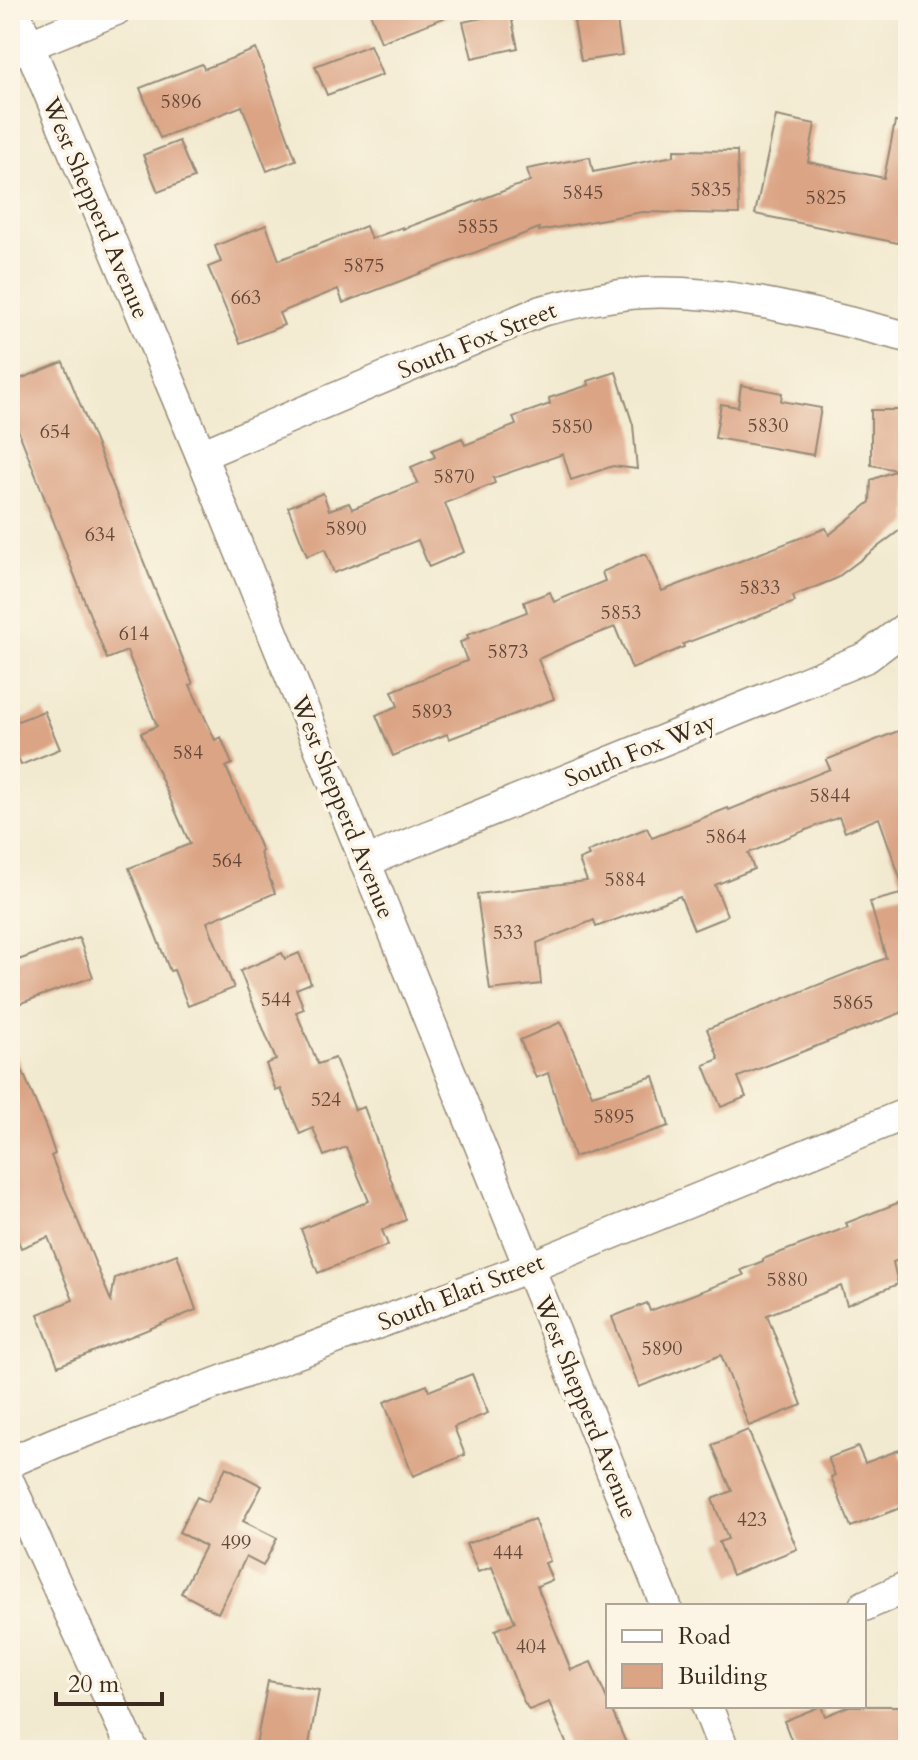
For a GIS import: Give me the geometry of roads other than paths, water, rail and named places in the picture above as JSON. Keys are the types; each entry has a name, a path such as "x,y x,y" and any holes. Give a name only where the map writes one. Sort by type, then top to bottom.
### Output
{"street":[{"name":"West Shepperd Avenue","path":"14,10 19,49 201,455 665,1604"},
{"path":"19,49 116,10"},
{"name":"South Fox Street","path":"201,455 541,311 589,299 643,293 713,295 832,318 908,337"},
{"name":"South Fox Way","path":"365,862 867,657 908,626"},
{"name":"South Elati Street","path":"10,1462 530,1267 908,1113"},
{"path":"10,1484 133,1750"},
{"path":"866,1605 908,1586"},
{"path":"708,1708 724,1750"}]}
